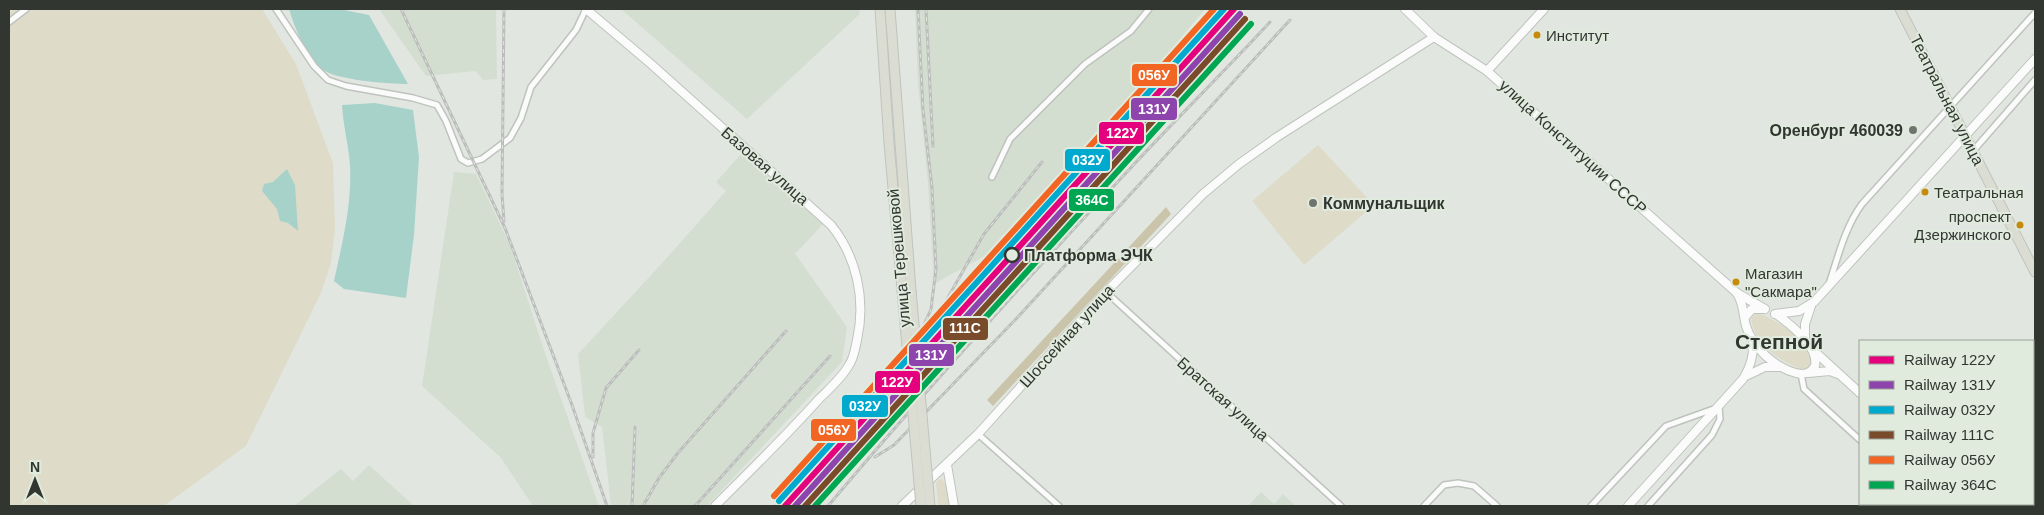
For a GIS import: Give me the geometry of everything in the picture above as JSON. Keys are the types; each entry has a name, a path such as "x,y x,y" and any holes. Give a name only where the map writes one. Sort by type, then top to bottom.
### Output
{"main road":[{"name":"Базовая улица","path":"586,9 814,210 841,238 854,268 860,296 859,332 849,366 808,412 715,506"},
{"name":"улица Терешковой","path":"880,9 889,142 930,506"},
{"name":"улица Терешковой","path":"890,9 906,290 921,506"},
{"name":"улица Конституции СССР","path":"1405,9 1434,37 1487,71 1737,293 1775,314 1792,326 1808,344"},
{"path":"1487,71 1544,9"},
{"name":"Театральная улица","path":"1900,9 2035,272"},
{"name":"Шоссейная улица","path":"902,506 978,434 1106,292 1192,204 1238,164 1310,115 1434,37"},
{"path":"1775,314 1799,311 1814,302 2035,59"},
{"name":"улица Конституции СССР","path":"1737,293 1742,304 1746,325 1753,340"},
{"path":"1804,374 1813,370 1816,362 1808,344 1806,319 1814,302"},
{"path":"1745,317 1752,309 1765,309"},
{"path":"1753,340 1770,360 1780,366 1804,374 1830,371 1840,375"},
{"path":"1628,506 1719,407 1742,379 1751,364 1754,350 1753,340"},
{"path":"1808,344 1859,392"},
{"path":"1742,379 1754,371 1771,366 1780,366"},
{"path":"947,465 954,506"}],"street":[{"path":"9,22 26,9"},
{"name":"Базовая улица","path":"276,9 314,66 328,80 346,86 413,98 437,105 446,121 461,159 463,162 473,163 482,159 510,138 520,118 531,87 576,30 586,9"},
{"path":"992,177 1010,139 1085,64 1131,31 1149,9"},
{"path":"1828,287 1841,246 1857,211 2035,13"},
{"path":"1973,151 2035,80"},
{"name":"Братская улица","path":"1106,292 1341,506"},
{"path":"1804,374 1804,389 1859,439"},
{"path":"1591,506 1666,426 1719,407 1720,419 1712,435 1648,506"},
{"path":"978,434 1059,506"},
{"path":"1424,506 1444,485 1458,483 1474,486 1497,506"}],"shaded area":[{"path":"15,9 262,9 296,64 333,163 335,229 331,263 321,293 246,446 164,506 9,506 9,12"},
{"path":"379,9 496,9 497,79 483,80 476,71 426,76"},
{"path":"621,9 859,9 860,14 747,119"},
{"path":"915,9 1205,9 1010,242 934,284 928,183 918,83"},
{"name":"Коммунальщик","path":"1318,145 1374,205 1304,265 1252,201"},
{"path":"743,152 823,224 796,253 794,252 847,327 842,362 707,506 611,506 602,427 585,417 578,354 726,191 716,182"},
{"path":"454,172 476,174 510,245 545,353 599,506 533,506 501,458 422,386"},
{"path":"1166,207 1171,214 993,406 987,400"},
{"path":"1757,313 1774,320 1802,343 1811,361 1810,369 1805,371 1787,363 1763,344 1753,328 1751,318"},
{"path":"369,465 414,506 294,506 341,469 353,481"},
{"path":"942,479 946,485 949,506 938,506 936,483"},
{"path":"1261,492 1274,504 1283,494 1296,506 1248,506"}],"water":[{"path":"289,9 339,9 369,15 408,84 350,79 328,73 316,63 306,49"},
{"path":"375,103 413,110 419,157 414,235 406,298 344,289 334,281 346,224 350,181 342,105"},
{"path":"287,169 295,185 298,231 288,223 280,221 277,209 262,191 264,184 273,182"}],"railway":[{"path":"401,9 505,228 572,405 607,506"},
{"path":"504,9 502,194 504,221"},
{"path":"776,506 872,398 919,336 931,309 936,269 932,188 923,110 918,9"},
{"path":"926,9 933,146"},
{"path":"917,348 1224,9"},
{"path":"875,457 894,445 1017,318 1290,20"},
{"path":"828,506 1012,296 1270,22"},
{"path":"934,322 984,234 1042,162"},
{"path":"643,506 659,478 677,454 786,331"},
{"path":"593,457 593,433 606,388 639,350"},
{"path":"695,506 830,356"},
{"path":"632,506 635,427"}],"rail line":[{"name":"056У","path":"774,496 1214,9"},
{"name":"032У","path":"779,501 1224,9"},
{"name":"122У","path":"785,506 1234,9"},
{"name":"131У","path":"795,506 1240,14"},
{"name":"111С","path":"805,506 1245,19"},
{"name":"364С","path":"815,506 1251,24"}],"place":[{"name":"Институт","path":"1537,35"},
{"name":"Оренбург 460039","path":"1913,130"},
{"name":"Театральная","path":"1925,192"},
{"name":"Коммунальщик","path":"1313,203"},
{"name":"проспект Дзержинского","path":"2020,225"},
{"name":"Платформа ЭЧК","path":"1012,255"},
{"name":"Магазин \"Сакмара\"","path":"1736,282"}],"district":[{"name":"Степной","path":"1779,341"}]}
